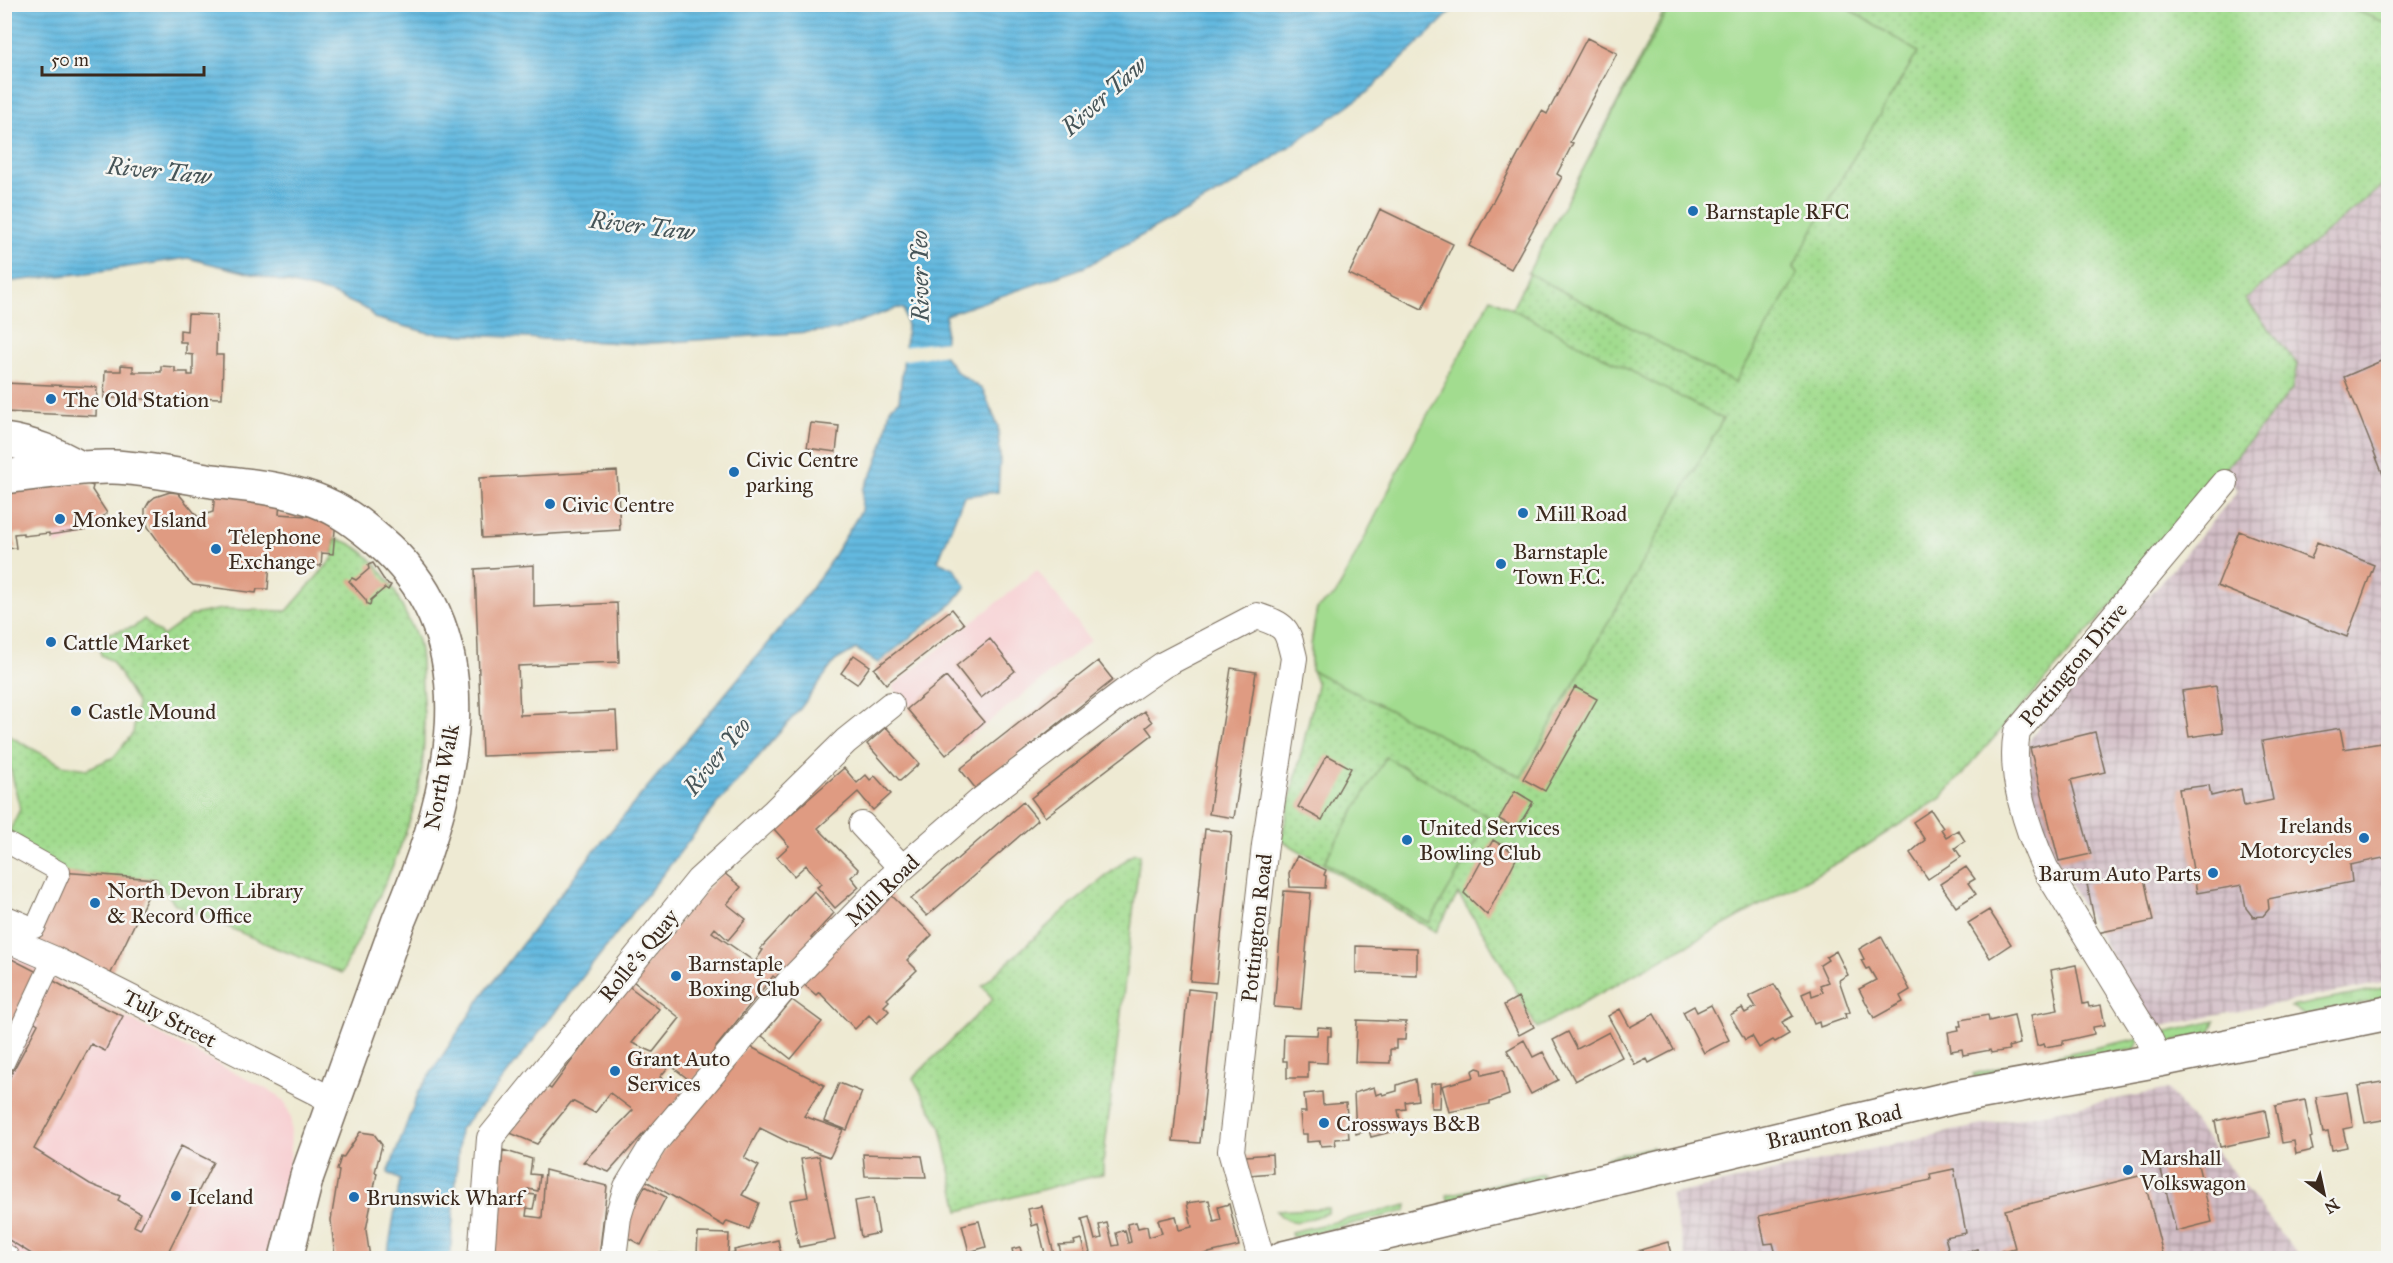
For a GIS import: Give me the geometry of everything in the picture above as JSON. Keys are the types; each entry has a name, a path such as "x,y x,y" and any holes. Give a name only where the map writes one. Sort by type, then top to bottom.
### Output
{"street":[{"path":"4,440 48,450 80,468"},
{"name":"North Walk","path":"4,477 80,468 116,467 270,488 315,500 351,517 398,558 418,582 432,606 444,635 454,713 439,810 416,882 396,930 307,1176 286,1258"},
{"name":"Pottington Drive","path":"2159,1060 2148,1036 2045,868 2033,843 2013,752 2017,732 2225,483"},
{"name":"Mill Road","path":"613,1258 618,1218 627,1187 654,1143 791,980 902,868 980,801 1124,692 1163,665 1257,616"},
{"name":"Pottington Road","path":"1257,616 1278,622 1288,633 1294,658 1265,844 1231,1151 1261,1258"},
{"name":"Rolle's Quay","path":"481,1258 490,1138 699,880 775,811 846,741 891,705"},
{"path":"862,825 902,868"},
{"path":"4,842 60,872 35,928 4,915"},
{"name":"Tuly Street","path":"4,938 53,959 334,1101"},
{"path":"4,1063 53,959"},
{"name":"Braunton Road","path":"1283,1258 1955,1097 2159,1060 2388,1013"}],"shaded area":[{"path":"2388,181 2388,982 2152,1028 2051,851 2032,796 2027,744 2041,723 2238,491 2223,472 2292,389 2296,364 2245,299"},
{"path":"49,491 81,492 104,528 56,546"},
{"path":"1037,570 1091,640 952,752 892,687"},
{"path":"5,952 23,960 67,987 278,1095 286,1104 291,1118 290,1162 266,1258 5,1258"},
{"path":"2168,1089 2300,1258 1686,1258 1670,1195 1952,1131"}],"green space":[{"name":"Barnstaple RFC","path":"1671,4 1842,5 1918,52 1822,213 1793,269 1798,274 1735,383 1528,273"},
{"path":"2340,4 2388,24 2388,181 2245,299 2297,364 2292,389 2138,575 1941,798 1855,853 1537,1028 1485,935 1458,894 1436,932 1281,840 1317,685 1311,657 1317,609 1342,608 1499,334 1667,5"},
{"path":"2340,5 2388,5 2388,24"},
{"name":"Mill Road","path":"1491,298 1723,419 1521,777 1311,670 1311,646 1317,609 1336,594 1418,432"},
{"path":"335,539 356,547 375,563 390,583 412,627 420,652 424,726 424,752 412,814 385,884 342,973 276,948 175,904 156,879 60,872 5,841 20,809 4,733 62,765 87,769 114,757 133,733 137,703 112,661 101,655 97,636 134,627 144,619 163,636 192,615 222,609 287,611 333,558"},
{"name":"United Services Bowling Club","path":"1386,757 1490,818 1429,923 1324,862"},
{"path":"1134,853 1140,854 1103,1174 959,1211 941,1128 913,1078 993,999 982,986 1058,916"},
{"path":"2388,988 2388,998 2305,1015 2290,1007"},
{"path":"2215,1021 2210,1033 2170,1043 2164,1033"},
{"path":"2140,1038 2135,1049 2055,1064 2047,1058"},
{"path":"2028,1061 2023,1069 1976,1079 1973,1074"},
{"path":"1652,1147 1652,1151 1608,1162 1609,1157"},
{"path":"1543,1173 1542,1180 1455,1202 1448,1200 1447,1195"},
{"path":"1407,1205 1406,1211 1292,1237 1291,1232"},
{"path":"1328,1208 1328,1213 1294,1222 1282,1217 1276,1211"}],"water":[{"path":"4,5 1458,5 1368,92 1240,181 1085,267 946,315 944,355 957,372 983,390 998,426 1000,459 998,492 964,496 938,561 954,568 966,586 953,603 878,663 856,649 835,661 800,709 720,801 493,1092 460,1129 450,1258 387,1258 400,1180 388,1173 419,1091 482,996 590,856 796,609 826,568 861,511 863,489 873,472 884,441 890,408 899,401 907,327 904,309 897,308 836,330 641,344 429,333 374,318 368,310 333,294 188,258 5,282"}],"pier":[{"path":"947,341 947,354 900,361 902,347"}],"building":[{"path":"1587,38 1617,53 1570,142 1573,143 1557,174 1562,177 1511,269 1469,246 1542,111 1547,114"},
{"path":"1380,209 1453,244 1422,309 1349,274"},
{"path":"188,314 217,315 216,355 223,355 222,398 187,397 187,400 104,398 105,371 121,371 121,365 133,366 133,372 161,372 161,366 175,367 175,372 188,372 188,375 193,375 193,355 186,354 186,342 180,342 180,330 187,331"},
{"path":"2388,358 2388,487 2344,377"},
{"name":"The Old Station","path":"4,383 97,387 96,416 4,412"},
{"path":"811,423 839,426 836,452 807,448"},
{"name":"Civic Centre","path":"617,471 620,530 482,538 479,478"},
{"path":"79,481 93,486 92,490 107,513 89,529 49,535 49,533 23,536 23,533 14,534 16,548 4,549 4,489"},
{"name":"Telephone Exchange","path":"170,492 178,493 198,517 213,512 215,492 280,501 279,514 336,518 333,554 322,553 321,566 270,562 268,589 257,589 256,593 193,585 185,578 148,527 145,516 145,509 149,502 155,497"},
{"path":"2239,531 2311,559 2317,542 2374,565 2347,637 2217,586"},
{"path":"373,563 386,583 391,585 388,590 385,588 371,600 370,605 349,581 352,578 356,580 369,569 368,565"},
{"path":"534,565 534,607 617,603 619,662 518,666 520,715 616,711 618,751 482,756 475,569"},
{"path":"952,609 964,624 886,684 874,669"},
{"path":"990,639 1015,671 981,698 956,666"},
{"path":"854,655 870,666 857,684 841,673"},
{"path":"1098,661 1113,680 976,789 960,769"},
{"path":"1231,668 1256,672 1234,818 1209,814"},
{"path":"946,677 984,722 946,755 907,709"},
{"path":"2216,686 2223,732 2189,737 2182,691"},
{"path":"1575,687 1597,699 1545,791 1523,779"},
{"path":"1144,711 1152,722 1146,727 1152,735 1045,817 1031,798"},
{"path":"886,727 919,764 900,781 867,744"},
{"path":"2340,728 2344,749 2388,742 2388,857 2350,865 2352,882 2268,899 2269,909 2263,916 2253,917 2246,908 2242,885 2197,893 2179,789 2209,785 2211,796 2241,789 2244,806 2273,800 2262,741"},
{"path":"2095,732 2105,772 2071,780 2091,854 2059,861 2030,748"},
{"path":"1327,755 1351,768 1322,820 1298,807"},
{"path":"844,768 857,783 866,775 870,780 875,776 891,794 873,810 858,792 818,828 859,870 851,877 859,887 835,908 817,887 822,884 806,865 794,876 777,857 789,846 774,829"},
{"path":"1515,791 1533,802 1517,829 1499,819"},
{"path":"1023,802 1038,820 927,916 911,899"},
{"path":"1931,810 1946,837 1958,830 1965,841 1955,848 1961,857 1928,879 1910,853 1925,840 1913,822"},
{"path":"1205,829 1232,832 1216,983 1190,981"},
{"path":"1493,840 1518,855 1487,915 1464,893"},
{"path":"1297,856 1326,870 1325,888 1290,887 1289,873"},
{"path":"1966,867 1975,879 1968,883 1976,894 1956,907 1940,884"},
{"name":"North Devon Library & Record Office","path":"60,872 156,879 110,975 30,938"},
{"path":"723,872 741,887 727,904 746,919 728,940 715,928 712,932 755,962 763,950 760,949 814,891 834,913 811,938 814,940 777,979 773,976 716,1047 720,1050 692,1082 670,1065 660,1077 685,1092 648,1136 644,1133 609,1172 583,1162 633,1110 610,1093 595,1113 572,1101 537,1144 510,1133 546,1086 551,1089 627,985 659,1009 632,1043 653,1052 680,1018 633,981 684,915"},
{"path":"2143,873 2153,921 2097,933 2087,884"},
{"path":"1284,891 1311,893 1301,1009 1274,1007"},
{"path":"888,892 932,935 907,960 917,970 887,999 889,1001 884,1006 889,1011 877,1023 869,1015 855,1029 819,992 816,995 801,982"},
{"path":"1989,910 2011,944 1990,958 1968,923"},
{"path":"1881,936 1910,990 1900,996 1903,1002 1874,1018 1859,989 1876,980 1861,960 1864,959 1859,949"},
{"path":"1356,946 1417,948 1417,975 1356,973"},
{"path":"1836,951 1848,975 1839,980 1850,1012 1845,1014 1846,1018 1820,1027 1819,1022 1814,1024 1802,994 1811,990 1812,996 1823,992 1820,985 1828,982 1820,965 1828,960 1826,957"},
{"path":"4,955 41,974 4,1048"},
{"path":"2076,965 2083,1004 2088,1003 2089,1007 2101,1005 2105,1025 2093,1027 2094,1034 2063,1041 2063,1044 2037,1046 2031,1015 2058,1010 2051,970"},
{"path":"52,980 123,1016 105,1051 91,1044 34,1149 90,1184 120,1196 118,1200 140,1213 134,1226 140,1229 181,1146 213,1162 165,1258 38,1258 4,1237 4,1088 38,1024 32,1020"},
{"path":"1774,984 1793,1016 1782,1022 1789,1034 1759,1048 1752,1036 1745,1040 1730,1015 1742,1008 1745,1013 1756,1007 1749,996"},
{"path":"1188,989 1215,992 1200,1143 1173,1141"},
{"path":"1518,997 1534,1027 1519,1035 1504,1005"},
{"path":"792,1000 822,1022 791,1059 762,1036"},
{"path":"1711,1005 1729,1040 1704,1053 1683,1012 1694,1006 1697,1012"},
{"path":"1620,1009 1630,1027 1654,1014 1674,1050 1649,1063 1647,1059 1635,1065 1608,1016"},
{"path":"1988,1015 1989,1021 2014,1015 2020,1044 2008,1047 2009,1050 1991,1053 1990,1050 1963,1055 1962,1049 1951,1051 1948,1032 1959,1030 1960,1020"},
{"path":"1357,1020 1406,1022 1405,1040 1396,1040 1396,1049 1390,1049 1390,1063 1355,1062"},
{"path":"1318,1027 1331,1028 1331,1036 1328,1036 1327,1063 1308,1062 1308,1078 1287,1078 1287,1061 1283,1061 1284,1034 1317,1035"},
{"path":"1568,1032 1577,1049 1609,1032 1622,1057 1575,1081 1553,1040"},
{"path":"1524,1040 1533,1057 1543,1052 1558,1080 1531,1094 1507,1050"},
{"path":"747,1045 824,1085 804,1116 843,1130 830,1157 790,1143 760,1128 744,1158 759,1166 742,1195 759,1203 749,1229 727,1221 724,1226 646,1181 664,1150"},
{"path":"1477,1068 1481,1069 1482,1075 1503,1070 1509,1095 1490,1102 1490,1104 1449,1112 1442,1086 1474,1077 1472,1071"},
{"path":"1415,1079 1418,1100 1405,1102 1406,1109 1398,1110 1402,1129 1371,1137 1369,1130 1356,1134 1354,1093 1374,1087 1376,1095 1382,1093 1383,1095 1397,1091 1397,1085"},
{"path":"2388,1081 2388,1119 2365,1123 2358,1086"},
{"path":"839,1083 862,1092 847,1130 824,1121"},
{"path":"1441,1083 1440,1108 1431,1108 1431,1084"},
{"name":"Crossways B&B","path":"1322,1092 1323,1105 1346,1103 1349,1138 1335,1139 1336,1145 1321,1146 1320,1141 1307,1142 1307,1134 1302,1134 1300,1112 1306,1112 1304,1094"},
{"path":"2347,1092 2353,1127 2343,1129 2347,1147 2332,1150 2328,1132 2323,1133 2316,1097"},
{"path":"2305,1100 2313,1150 2296,1154 2294,1141 2282,1143 2275,1106"},
{"path":"2265,1110 2270,1137 2220,1147 2215,1121"},
{"name":"Brunswick Wharf","path":"360,1132 374,1134 382,1145 375,1172 377,1173 366,1230 370,1258 335,1258 331,1220 339,1171 337,1170 341,1157 343,1158"},
{"path":"503,1150 532,1159 530,1174 540,1175 538,1191 528,1189 527,1194 536,1195 533,1209 527,1208 526,1216 542,1218 545,1170 607,1186 599,1258 493,1258"},
{"path":"863,1154 922,1156 926,1177 865,1176"},
{"path":"1272,1154 1273,1173 1249,1175 1246,1156"},
{"path":"819,1156 835,1240 799,1247 790,1200 808,1197 801,1159"},
{"path":"2197,1161 2212,1222 2176,1231 2161,1170"},
{"path":"1954,1169 1966,1233 1945,1237 1950,1255 1978,1249 1980,1258 1777,1258 1773,1243 1765,1244 1759,1216 1931,1180 1930,1174"},
{"path":"2143,1175 2164,1258 2003,1258 2001,1251 2015,1248 2005,1210"},
{"path":"645,1186 666,1197 641,1245 621,1234"},
{"path":"873,1198 879,1233 861,1237 855,1201"},
{"path":"1209,1200 1214,1222 1221,1220 1218,1207 1229,1204 1239,1246 1187,1258 1062,1258 1059,1245 1075,1244 1074,1241 1081,1239 1085,1254 1090,1253 1082,1219 1089,1217 1095,1240 1102,1238 1099,1225 1107,1223 1113,1246 1119,1245 1116,1233 1125,1230 1128,1243 1131,1242 1127,1224 1136,1222 1138,1228 1147,1226 1149,1237 1162,1233 1158,1220 1176,1216 1179,1230 1192,1227 1187,1203"},
{"path":"1042,1206 1055,1258 1046,1258 1038,1224 1032,1226 1028,1209"},
{"path":"979,1221 986,1247 969,1252 962,1225"},
{"path":"698,1233 729,1234 728,1254 735,1252 734,1250 778,1240 782,1258 627,1258 627,1254 644,1255 644,1253 697,1254"},
{"path":"1668,1242 1672,1258 1639,1258 1637,1251"},
{"path":"1020,1247 1022,1255 1029,1253 1030,1258 1014,1258 1012,1249"}],"place":[{"name":"Barnstaple RFC","path":"1693,211"},
{"name":"The Old Station","path":"51,399"},
{"name":"Civic Centre parking","path":"734,472"},
{"name":"Civic Centre","path":"550,504"},
{"name":"Mill Road","path":"1523,513"},
{"name":"Monkey Island","path":"60,519"},
{"name":"Telephone Exchange","path":"216,549"},
{"name":"Barnstaple Town F.C.","path":"1501,564"},
{"name":"Cattle Market","path":"51,642"},
{"name":"Castle Mound","path":"76,711"},
{"name":"Irelands Motorcycles","path":"2364,838"},
{"name":"United Services Bowling Club","path":"1407,840"},
{"name":"Barum Auto Parts","path":"2213,873"},
{"name":"North Devon Library & Record Office","path":"95,903"},
{"name":"Barnstaple Boxing Club","path":"676,976"},
{"name":"Grant Auto Services","path":"615,1071"},
{"name":"Crossways B&B","path":"1324,1123"},
{"name":"Marshall Volkswagon","path":"2128,1170"},
{"name":"Iceland","path":"176,1196"},
{"name":"Brunswick Wharf","path":"354,1197"}],"water label":[{"name":"River Taw","path":"1104,96"},
{"name":"River Taw","path":"159,171"},
{"name":"River Taw","path":"642,226"},
{"name":"River Yeo","path":"920,276"},
{"name":"River Yeo","path":"717,756"}]}
